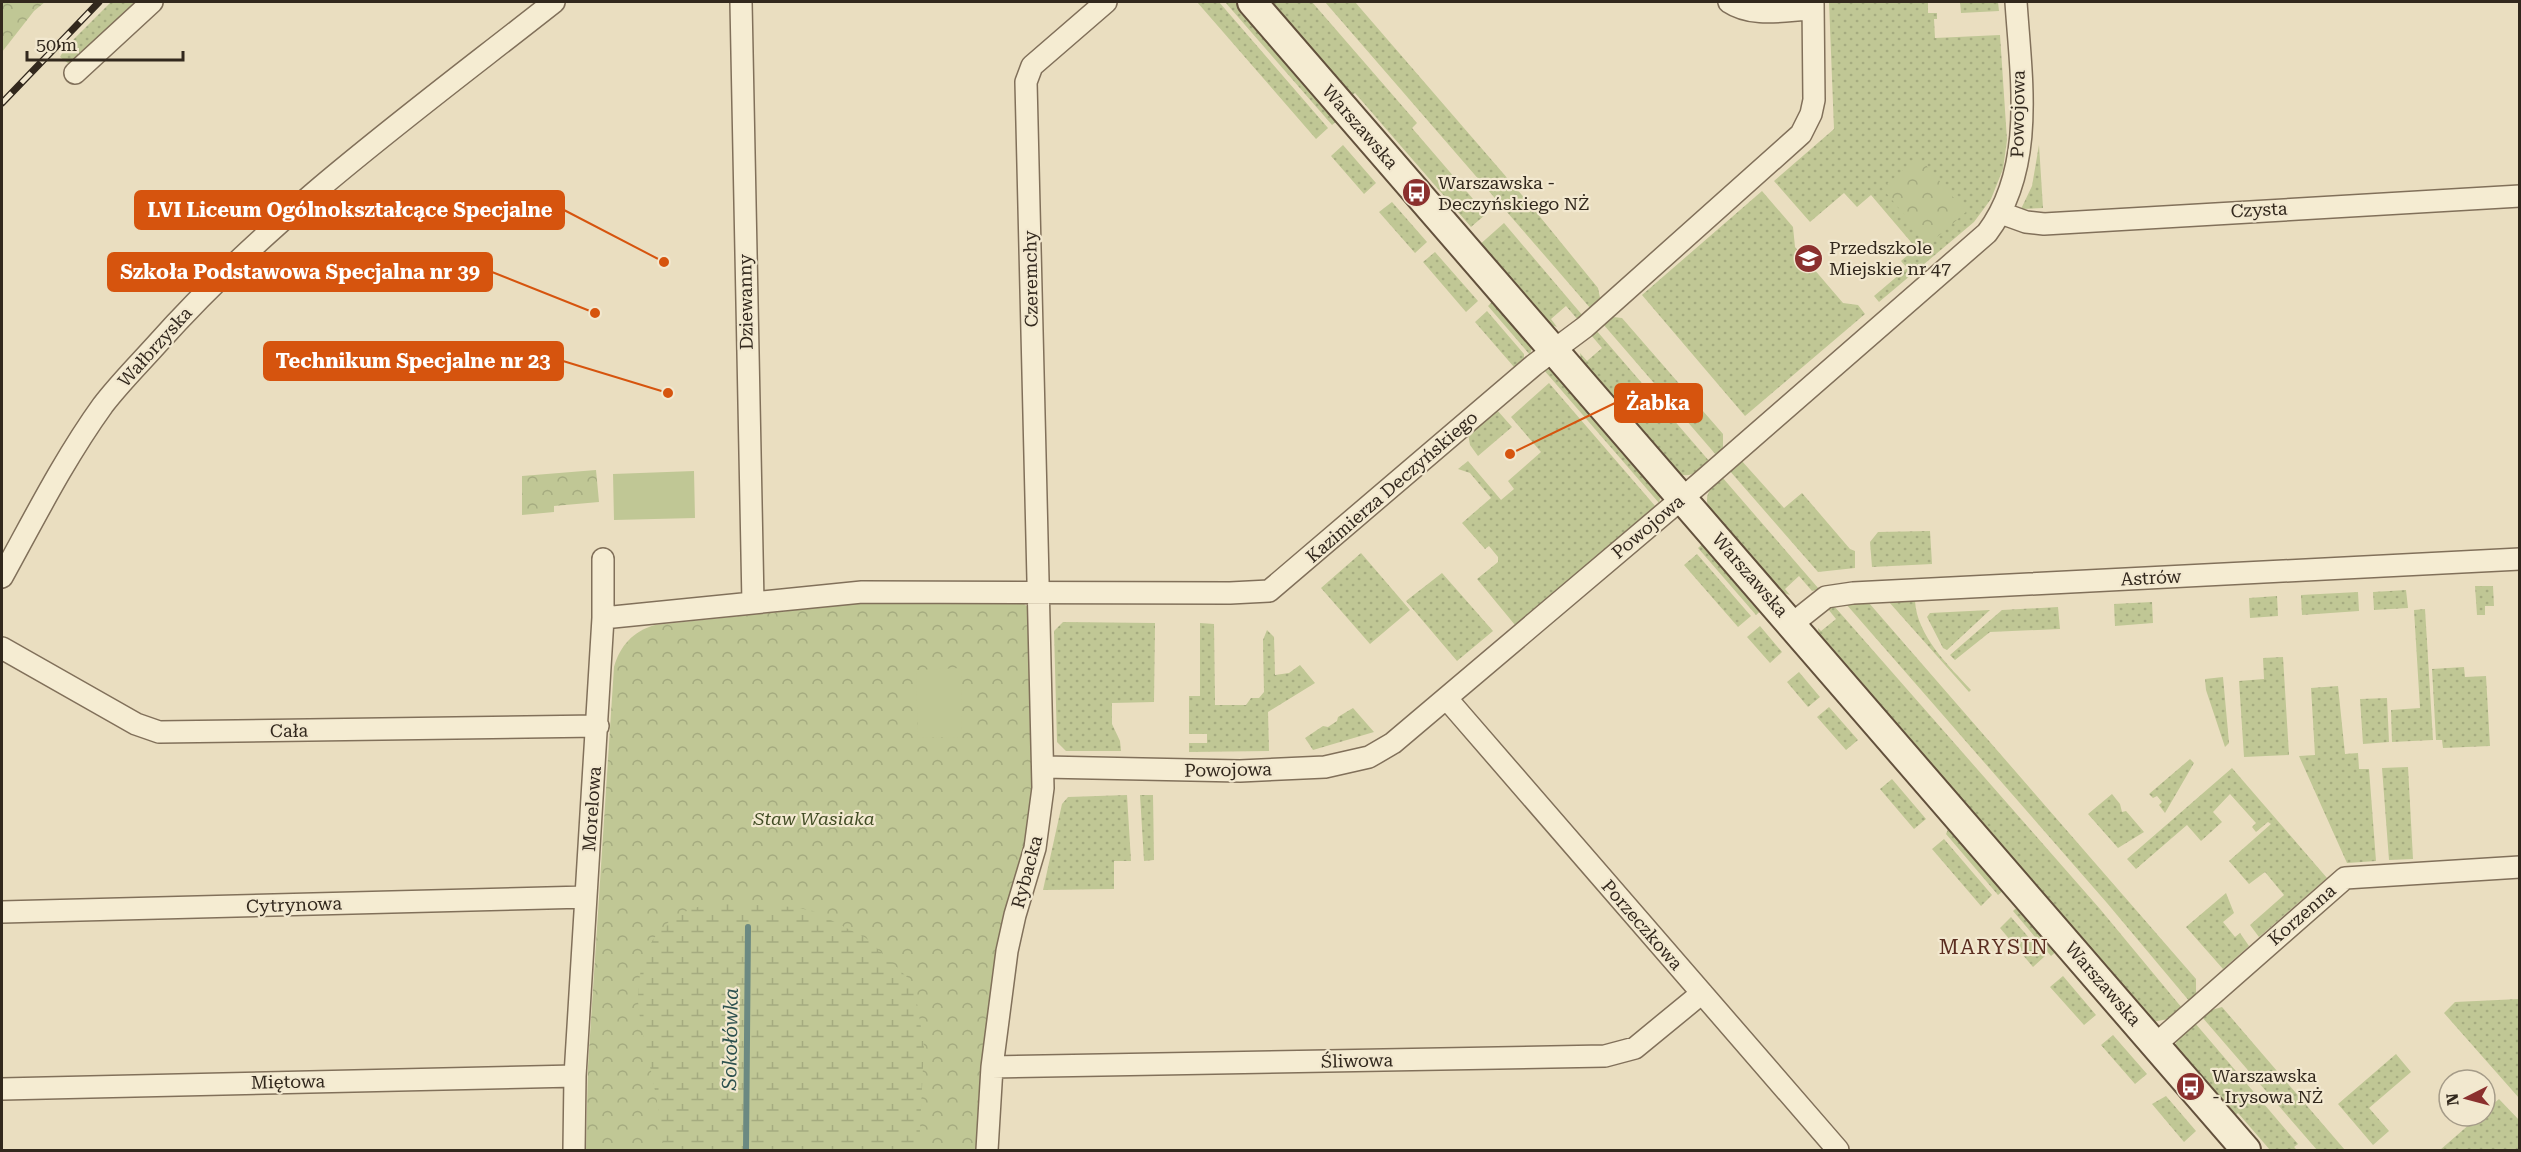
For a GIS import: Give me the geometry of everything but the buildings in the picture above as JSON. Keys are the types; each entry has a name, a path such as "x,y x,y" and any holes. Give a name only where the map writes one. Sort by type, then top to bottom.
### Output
{"street":[{"path":"75,74 152,2"},
{"name":"Wałbrzyska","path":"2,577 64,465 104,404 180,318 261,238 326,180 554,2"},
{"name":"Dziewanny","path":"741,2 753,603"},
{"name":"Czeremchy","path":"1039,592 1026,82 1032,66 1106,2"},
{"name":"Warszawska","path":"1252,2 2246,1150"},
{"path":"1729,2 1743,10 1757,12 1813,5"},
{"name":"Powojowa","path":"1044,767 1240,771 1341,765 1362,760 1382,750 1447,699 1975,245 2001,213 2013,183 2021,138 2016,2"},
{"name":"Kazimierza Deczyńskiego","path":"753,603 862,592 1230,593 1269,591 1534,365 1610,305 1801,134 1811,114 1814,100 1813,5"},
{"name":"Czysta","path":"2001,213 2026,222 2044,224 2520,196"},
{"name":"Morelowa","path":"574,1150 575,1076 598,726 603,558"},
{"name":"Astrów","path":"1792,624 1826,597 1853,593 2520,559"},
{"name":"Rybacka","path":"987,1150 992,1067 1010,934 1039,826 1044,767 1039,592"},
{"path":"603,618 753,603"},
{"name":"Cała","path":"2,648 136,724 159,732 598,726"},
{"name":"Porzeczkowa","path":"1447,699 1838,1150"},
{"name":"Korzenna","path":"2156,1044 2345,878 2520,867"},
{"name":"Cytrynowa","path":"2,912 586,897"},
{"name":"Śliwowa","path":"992,1067 1605,1056 1635,1048 1702,993"},
{"name":"Miętowa","path":"2,1089 575,1076"}],"green space":[{"path":"2,2 45,2 34,11 2,52"},
{"path":"111,2 145,2 73,67 60,57 65,48"},
{"path":"1197,2 1219,2 1328,128 1316,139"},
{"path":"1225,2 1237,2 1339,119 1332,125"},
{"path":"1268,2 1312,2 1417,123 1412,128 1486,214 1471,227 1355,93 1348,98"},
{"path":"1325,2 1355,2 1528,202 1598,288 1600,298 1591,309"},
{"path":"1829,2 1928,2 1928,13 1937,13 1937,19 1934,19 1935,38 2000,35 2007,140 2003,169 1991,199 1974,222 1879,302 1874,296 1907,268 1901,261 1916,248 1871,195 1857,207 1844,193 1810,222 1774,181 1834,129"},
{"path":"1960,2 1998,2 1999,11 1961,13"},
{"path":"1343,145 1376,183 1364,194 1331,156"},
{"path":"2039,145 2043,208 2021,209 2032,186"},
{"path":"1919,157 1966,212 1929,244 1882,188"},
{"path":"1762,191 1793,227 1795,247 1843,303 1858,305 1865,314 1745,416 1642,295"},
{"path":"1392,202 1427,242 1415,253 1379,212"},
{"path":"1504,223 1583,316 1578,320 1566,306 1551,319 1557,327 1546,323 1477,247"},
{"path":"1435,252 1478,301 1466,312 1423,262"},
{"path":"1495,299 1532,347 1530,355 1488,306"},
{"path":"1487,311 1524,354 1524,358 1514,367 1475,322"},
{"path":"1613,317 1622,318 1723,434 1723,447 1717,456 1603,324"},
{"path":"1596,330 1710,462 1699,471 1691,474 1678,474 1581,361 1580,353 1587,361 1602,348 1591,335"},
{"path":"1554,368 1661,495 1659,503 1543,369"},
{"path":"1549,383 1656,507 1515,625 1477,579 1498,562 1498,557 1489,546 1485,549 1462,523 1491,498 1470,473 1458,469 1468,461 1501,500 1514,489 1508,481 1541,452 1511,417"},
{"path":"1497,410 1512,427 1478,456 1470,445 1468,434"},
{"path":"1741,460 1784,508 1802,493 1850,549 1855,551 1855,568 1818,572 1729,470"},
{"path":"596,470 599,502 554,506 554,512 522,515 522,476"},
{"path":"694,471 695,518 614,520 613,474"},
{"path":"1722,477 1819,589 1812,591 1799,576 1785,589 1790,595 1781,592 1708,507 1708,494"},
{"path":"1930,531 1932,564 1872,567 1870,542 1878,532"},
{"path":"1705,542 1763,609 1756,615 1698,548"},
{"path":"1361,553 1410,610 1370,644 1321,588"},
{"path":"1697,554 1751,616 1738,627 1684,565"},
{"path":"1442,573 1493,631 1457,661 1406,601"},
{"path":"2475,586 2493,586 2494,606 2485,606 2485,615 2477,615"},
{"path":"2406,590 2408,608 2374,610 2373,592"},
{"path":"2358,592 2359,611 2302,615 2301,595"},
{"path":"2277,596 2278,616 2250,618 2249,598"},
{"name":"Staw Wasiaka","path":"1019,600 1029,608 1033,725 1030,812 1025,854 1004,917 990,993 978,1150 586,1150 588,1066 614,667 628,640 640,631 655,625 789,611 790,609 841,602"},
{"path":"1915,601 1917,614 1928,638 1944,661 1971,690 1969,692 1889,602"},
{"path":"2152,602 2153,623 2115,626 2114,604"},
{"path":"1869,603 2196,979 2196,996 2190,1002 2107,903 1846,604"},
{"path":"1834,606 2100,909 2182,1008 2168,1019 2153,1022 1819,637 1818,628 1821,631 1836,619 1828,609"},
{"path":"2058,607 2060,629 1990,632 1955,660 1950,655 2002,610"},
{"path":"2425,609 2433,740 2392,742 2391,710 2420,708 2414,610"},
{"path":"1990,610 1947,650 1943,648 1927,617 1930,613"},
{"path":"1063,622 1155,623 1154,702 1112,703 1112,724 1120,741 1121,751 1066,751 1057,742 1054,631"},
{"path":"1200,623 1214,624 1215,705 1246,705 1251,698 1259,698 1264,692 1263,640 1267,630 1274,637 1275,675 1289,673 1300,665 1315,683 1268,712 1269,751 1189,752 1189,743 1207,743 1207,734 1189,734 1189,696 1200,696"},
{"path":"1760,626 1782,652 1770,663 1747,637"},
{"path":"2283,657 2289,755 2244,757 2239,681 2264,679 2263,658"},
{"path":"2464,667 2465,677 2486,676 2490,746 2443,748 2442,740 2436,740 2432,669"},
{"path":"961,668 962,737 918,738 916,670"},
{"path":"1799,672 1820,697 1808,707 1787,682"},
{"path":"2223,677 2229,743 2225,747 2206,690 2205,679"},
{"path":"2338,686 2345,754 2358,753 2359,769 2369,769 2376,861 2347,863 2299,756 2315,755 2311,688"},
{"path":"2387,698 2389,742 2363,744 2360,699"},
{"path":"1829,707 1858,740 1846,750 1817,717"},
{"path":"1353,708 1374,732 1313,750 1305,738 1323,726 1328,727 1337,721 1338,717"},
{"path":"2190,759 2194,763 2165,813 2159,805 2162,802 2157,796 2153,798 2149,794"},
{"path":"2408,767 2413,859 2389,860 2382,768"},
{"path":"2232,768 2327,878 2259,937 2250,925 2284,895 2265,872 2249,884 2229,861 2271,824 2268,822 2256,832 2252,827 2256,823 2230,794 2213,812 2222,822 2201,841 2187,825 2136,869 2127,859"},
{"path":"1892,779 1926,819 1914,829 1880,789"},
{"path":"2112,794 2120,804 2122,812 2126,811 2144,832 2118,848 2088,814"},
{"path":"1127,795 1131,861 1114,861 1114,889 1043,890 1062,804 1068,797"},
{"path":"1140,795 1153,795 1154,860 1144,861"},
{"path":"1950,825 2005,889 1998,895 1946,834"},
{"path":"1944,839 1992,895 1981,906 1932,849"},
{"path":"2226,893 2234,913 2223,922 2235,937 2240,933 2249,946 2223,969 2186,927"},
{"path":"717,903 794,907 813,911 866,938 908,978 915,991 924,1046 919,1150 664,1150 659,1111 639,1010 638,997 643,961 649,946 669,922 682,913"},
{"path":"2020,905 2058,950 2051,956 2013,911"},
{"path":"2011,917 2045,956 2033,967 2000,928"},
{"path":"2063,976 2096,1015 2084,1025 2050,987"},
{"path":"2520,999 2519,1098 2497,1073 2497,1068 2493,1068 2444,1013 2455,1002"},
{"path":"2222,1007 2345,1150 2317,1150 2202,1017 2208,1011"},
{"path":"2195,1023 2298,1144 2294,1147 2297,1150 2270,1150 2238,1113 2231,1119 2175,1046 2179,1036"},
{"path":"2113,1035 2147,1074 2135,1084 2101,1045"},
{"path":"2396,1054 2411,1072 2369,1108 2389,1131 2373,1145 2338,1104"},
{"path":"2166,1096 2196,1131 2184,1142 2152,1104"},
{"path":"2499,1099 2519,1120 2519,1148 2517,1150 2440,1150 2465,1128 2497,1128 2497,1101"}],"waterway":[{"name":"Sokołówka","path":"746,1150 748,927"}],"railway":[{"path":"2,103 99,2"}],"place":[{"name":"Warszawska - Deczyńskiego NŻ","path":"1417,193"},
{"name":"Przedszkole Miejskie nr 47","path":"1808,258"},
{"name":"LVI Liceum Ogólnokształcące Specjalne","path":"664,262"},
{"name":"Szkoła Podstawowa Specjalna nr 39","path":"595,313"},
{"name":"Technikum Specjalne nr 23","path":"668,393"},
{"name":"Żabka","path":"1510,454"},
{"name":"Warszawska - Irysowa NŻ","path":"2191,1086"}],"district":[{"name":"MARYSIN","path":"1994,947"}]}
